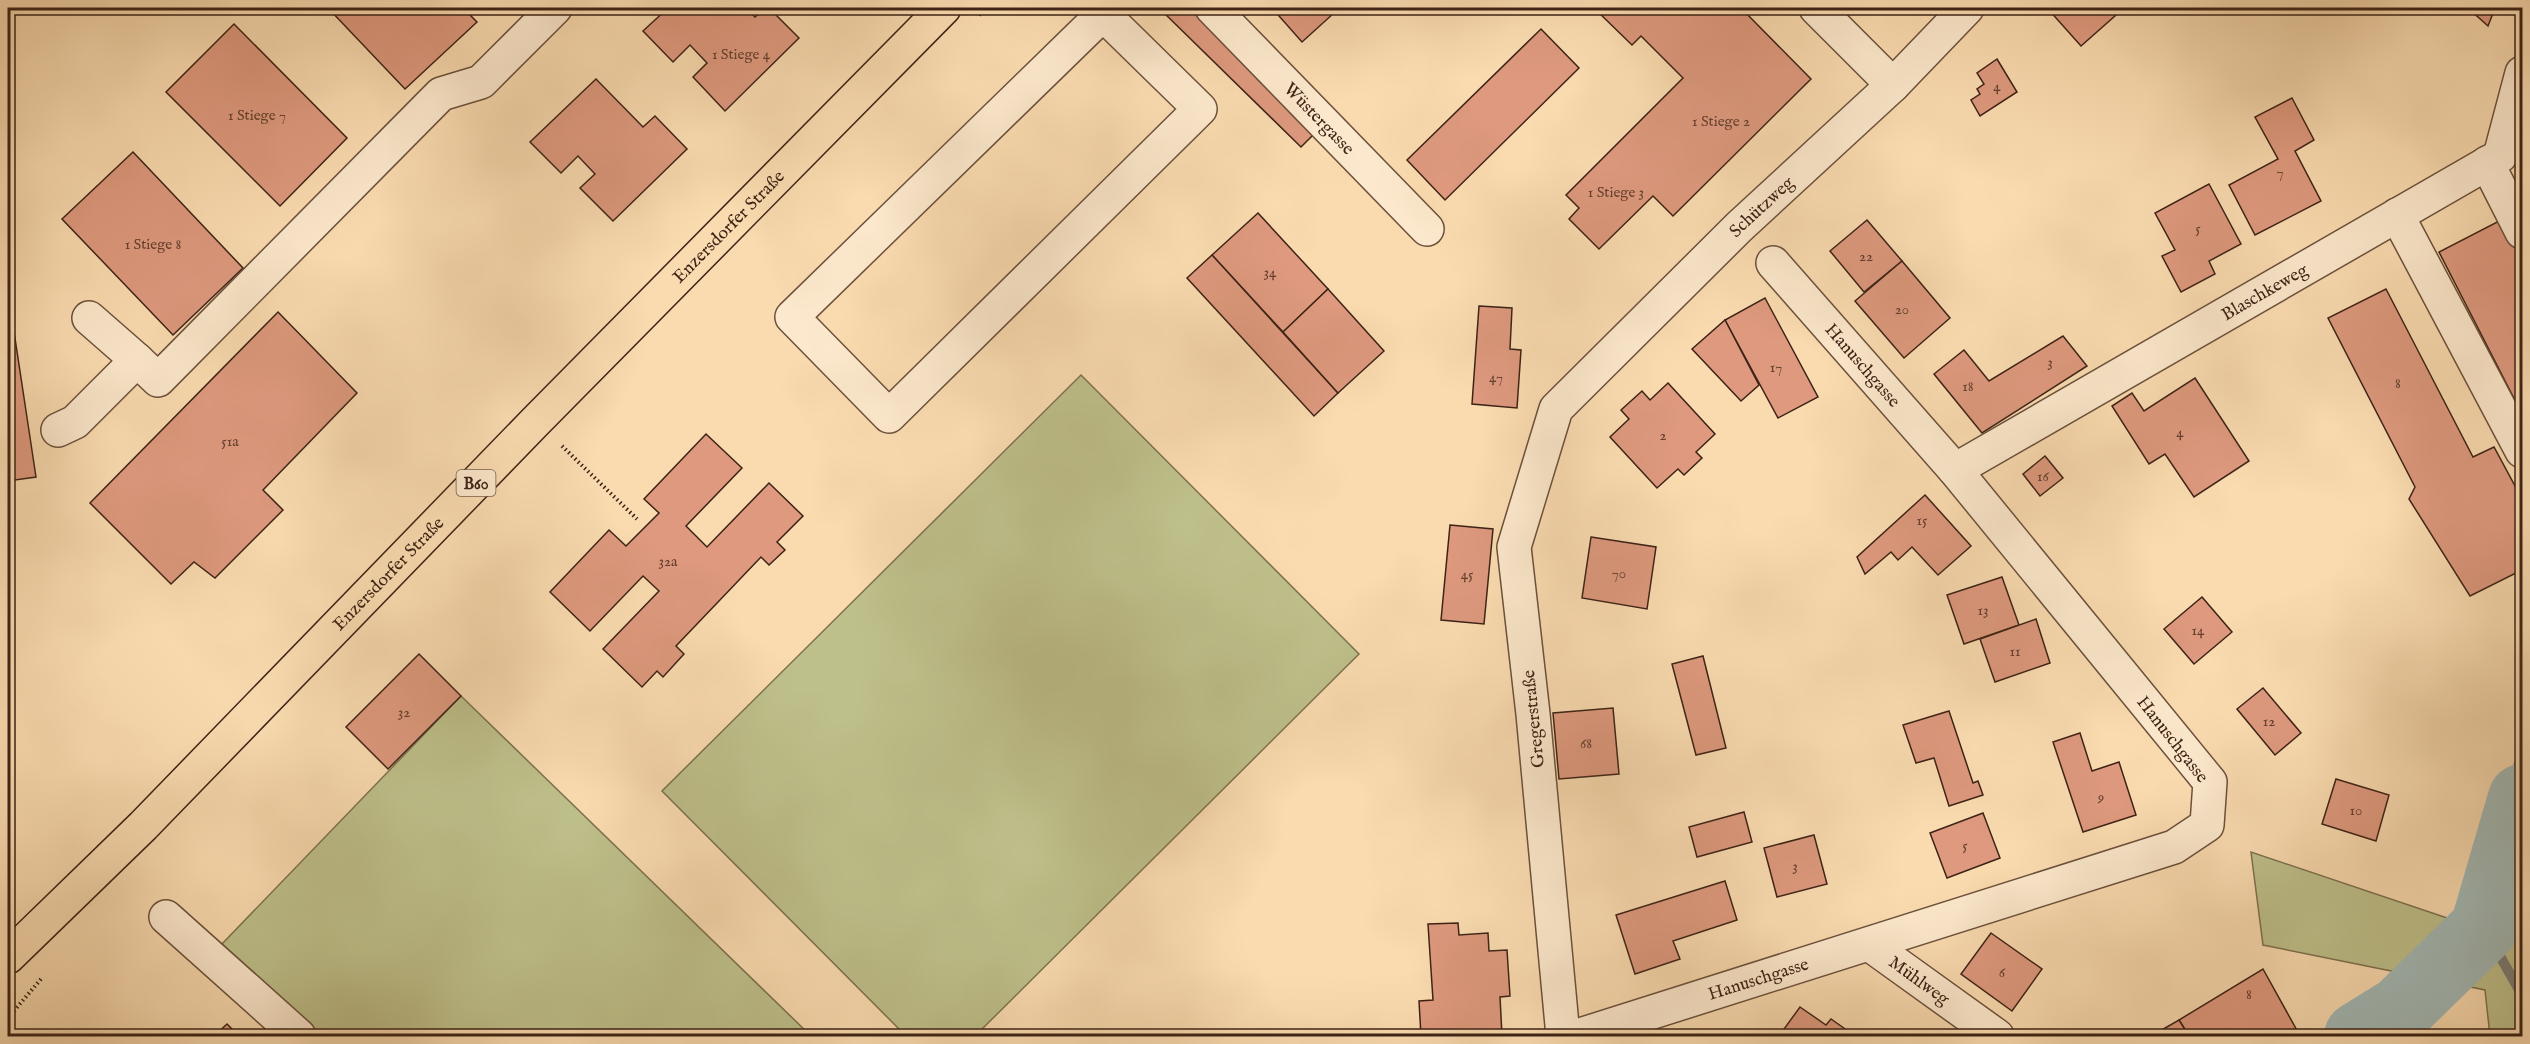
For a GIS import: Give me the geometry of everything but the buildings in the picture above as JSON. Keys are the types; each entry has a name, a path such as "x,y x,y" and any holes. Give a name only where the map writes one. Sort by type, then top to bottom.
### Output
{"main road":[{"name":"Enzersdorfer Straße","path":"8,957 151,817 536,421 944,8"}],"street":[{"path":"89,318 158,380 441,94 481,82 555,8"},
{"path":"1816,8 1893,85"},
{"name":"Schützweg","path":"1557,408 1739,227 1893,85 1967,8"},
{"path":"1100,11 1200,109 889,416 792,317 1100,11"},
{"name":"Wüstergasse","path":"1223,11 1427,229"},
{"name":"Blaschkeweg","path":"1955,470 2500,156 2523,73"},
{"path":"2487,163 2523,232"},
{"path":"2397,215 2523,451"},
{"name":"Hanuschgasse","path":"1577,1036 2174,847 2207,825 2210,782 1955,470 1773,263"},
{"path":"58,430 75,422 137,360"},
{"name":"Gregerstraße","path":"1557,408 1514,547 1533,714 1563,1036"},
{"path":"166,917 299,1036"},
{"name":"Mühlweg","path":"1869,944 1997,1036"}],"path":[{"path":"536,421 637,519"}],"green space":[{"path":"1081,375 1359,654 975,1036 906,1036 662,791"},
{"path":"461,696 811,1036 313,1036 221,945"},
{"path":"2522,740 2522,1036 2490,1036 2485,990 2263,945 2251,852 2465,924"}],"waterway":[{"path":"2358,1036 2400,1010 2484,928 2522,798"},
{"path":"2484,928 2522,995"}]}
